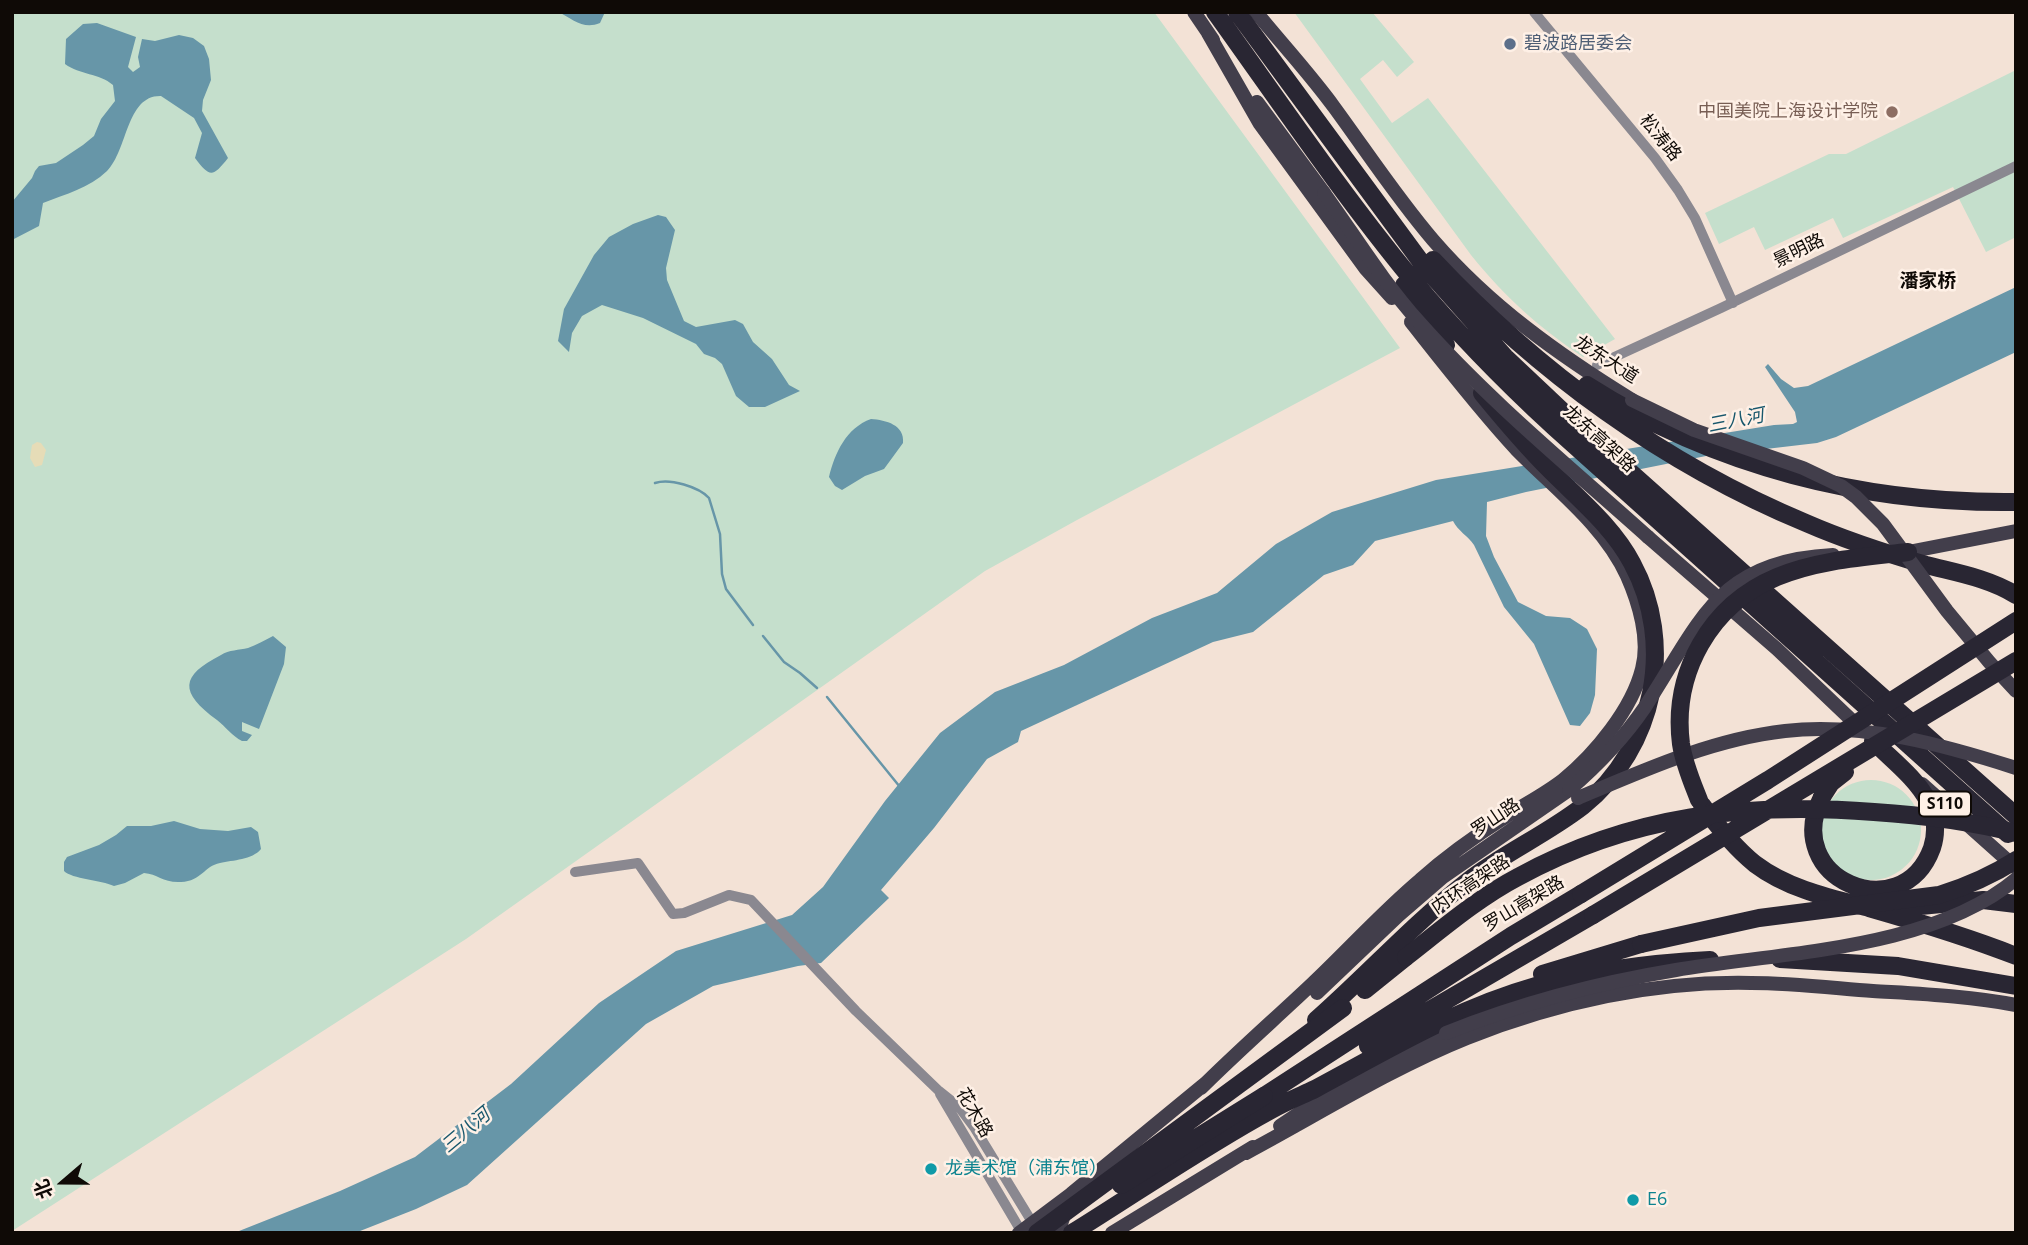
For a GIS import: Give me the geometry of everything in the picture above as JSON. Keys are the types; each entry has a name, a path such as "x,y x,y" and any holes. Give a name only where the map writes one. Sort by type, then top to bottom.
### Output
{"highway":[{"name":"龙东高架路","path":"1215,12 1356,208 1411,278 1466,340 1555,428 2016,841"},
{"name":"龙东高架路","path":"1237,12 1424,267 1505,357 1575,423 2016,816"},
{"path":"1323,131 1424,251 1502,329 1622,408 1715,480 1806,523 1867,547 1986,580 2016,595"},
{"path":"1252,1076 1437,908 1493,863 1570,816 1597,793 1621,765 1638,736 1654,676 1652,619 1638,575 1625,550 1601,529 1513,430 1444,343 1356,208"},
{"path":"1622,408 1694,443 1782,473 1903,497 2016,502"},
{"path":"1908,551 1830,562 1778,576 1754,588 1722,614 1697,648 1682,690 1679,718 1681,746 1688,773 1699,800 1718,828 1757,865 1782,880 1806,890 1962,936 2016,956"},
{"path":"1930,566 1982,587 2016,605"},
{"name":"罗山高架路","path":"1268,1103 1511,936 1768,780 2016,621"},
{"name":"罗山高架路","path":"1056,1227 1098,1199 1310,1081 1593,915 2016,661"},
{"path":"1873,741 1914,782 1929,803 1935,830 1930,852 1919,868 1902,883 1880,890 1858,888 1836,877 1826,868 1813,841 1812,825 1816,809 1831,783 1949,702"},
{"name":"内环高架路","path":"1028,1231 1056,1227 1491,893 1538,866 1608,837 1654,824 1726,811 1798,808 1914,816 1976,824 2016,833"},
{"path":"1401,1026 1547,972 1641,944 1759,918 1939,894 1966,887 1993,875 2016,860"},
{"path":"1868,908 1983,900 2016,904"},
{"path":"1072,1233 1268,1103 1315,1089 1406,1039 1471,1009 1537,986 1622,968 1684,962 1784,959 1898,967 2016,986"}],"main road":[{"path":"1194,12 1400,300 1437,342 1648,537 1758,632 1873,741"},
{"name":"龙东大道","path":"1256,12 1318,87 1406,208 1488,296 1543,341 1587,372 1622,408 1803,468 1842,486 1882,524 1947,611 2016,691"},
{"path":"1201,1088 1418,881 1471,839 1565,778 1596,748 1625,707 1642,671 1643,631 1639,609 1626,573 1601,529 1516,449 1366,268 1260,124 1208,33"},
{"name":"罗山路","path":"1028,1231 1070,1194 1287,1020 1423,893 1569,790 1601,761 1644,708 1700,618 1737,582 1752,572 1808,556 1908,551 2016,531"},
{"path":"1491,845 1578,799 1633,775 1730,741 1786,730 1829,729 1880,734 1953,750 2016,768"},
{"name":"S110","path":"1873,741 2016,868"},
{"path":"1246,1153 1315,1101 1373,1068 1446,1033 1519,1006 1609,983 1894,935 1972,907 2016,879"},
{"path":"1112,1233 1246,1153 1406,1066 1465,1039 1526,1017 1619,993 1667,987 1750,983 1964,998 2016,1005"},
{"path":"1056,1227 1070,1194"}],"street":[{"name":"松涛路","path":"1534,12 1655,158 1678,190 1695,218 1733,303"},
{"name":"景明路","path":"1597,365 1708,315 2016,166"},
{"name":"花木路","path":"575,872 638,863 673,914 684,913 729,895 751,900 822,976 939,1091 1028,1231"}],"green space":[{"path":"12,12 1154,12 1400,348 985,571 466,939 12,1231"},
{"path":"1294,12 1372,12 1414,62 1397,77 1383,60 1360,79 1392,123 1428,98 1615,339 1583,357 1551,334 1497,285 1471,255"},
{"path":"2016,70 2016,237 1986,252 1953,187 1843,238 1833,218 1765,250 1754,227 1719,244 1705,213 1829,154 1846,154"},
{"path":"1871,780 1899,788 1913,802 1921,830 1913,858 1899,872 1871,880 1843,872 1829,858 1821,830 1829,802 1843,788"}],"sand":[{"path":"37,442 46,450 42,465 35,467 30,458 32,445"}],"water":[{"path":"558,12 605,12 600,23 588,25 578,23"},
{"path":"97,23 136,37 128,67 133,72 140,67 138,57 142,39 155,41 179,35 193,38 204,46 209,59 211,80 203,100 202,111 228,158 215,172 204,169 195,158 202,133 194,118 161,96 149,98 134,114 114,162 107,171 85,186 43,203 39,226 12,240 12,202 39,166 56,163 94,136 101,119 115,101 113,85 65,64 66,39 83,24"},
{"path":"658,215 666,217 675,230 666,268 667,280 684,321 696,327 735,320 743,324 753,342 772,359 789,385 800,391 765,407 749,407 736,396 722,364 704,354 696,344 643,318 602,305 582,316 572,333 569,352 558,341 564,309 594,255 609,237"},
{"name":"三八河","path":"2016,287 2016,352 1836,437 1817,443 1706,456 1487,502 1486,536 1518,602 1546,616 1570,618 1587,629 1597,649 1595,695 1590,713 1580,726 1570,725 1534,644 1504,607 1474,545 1453,521 1375,541 1353,565 1324,575 1253,632 1213,642 1021,731 1018,742 987,759 934,828 881,890 889,898 821,963 713,986 646,1024 467,1185 355,1233 234,1233 340,1191 415,1157 511,1084 599,1003 676,951 792,915 823,887 885,801 940,733 995,692 1064,665 1152,618 1217,593 1276,544 1332,512 1436,480 1793,424 1797,422 1795,412 1765,367 1768,364 1781,379 1794,388 1808,386"},
{"path":"871,419 888,422 898,428 903,443 884,469 865,476 842,490 835,486 829,477 835,459 848,435"},
{"path":"273,636 286,647 284,664 259,729 242,722 242,731 252,735 247,741 242,741 196,701 189,685 198,670 224,653 248,648"},
{"path":"174,821 200,829 228,831 251,827 258,832 261,849 247,857 215,865 194,879 181,882 144,873 114,886 73,876 64,871 67,857 99,845 127,826 151,826"}],"waterway":[{"path":"655,483 684,485 709,498 720,534 722,574 726,589 753,625"},
{"path":"763,636 784,662 817,688"},
{"path":"827,697 900,787"}],"place":[{"name":"碧波路居委会","path":"1510,44"},
{"name":"中国美院上海设计学院","path":"1892,112"},
{"name":"龙美术馆（浦东馆）","path":"931,1169"},
{"name":"E6","path":"1633,1200"}],"district":[{"name":"潘家桥","path":"1928,282"}]}
